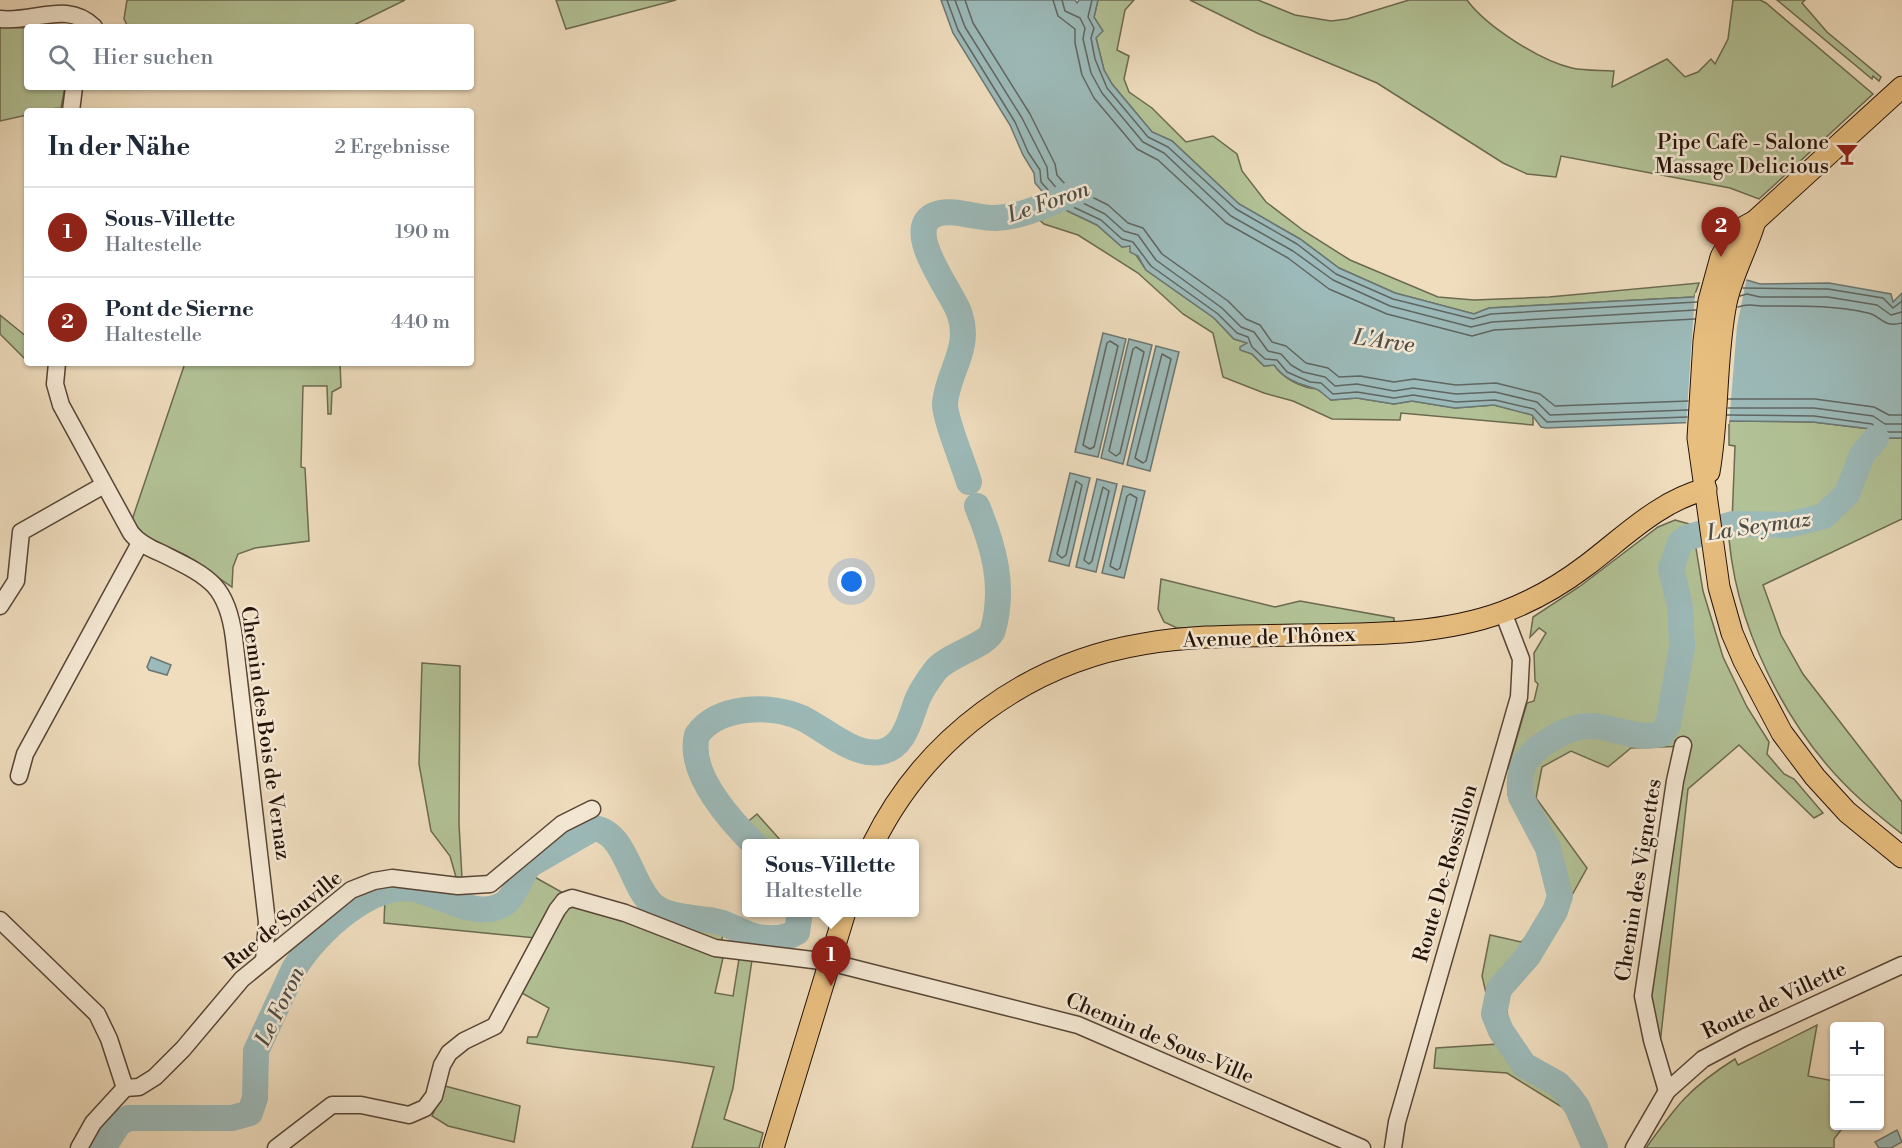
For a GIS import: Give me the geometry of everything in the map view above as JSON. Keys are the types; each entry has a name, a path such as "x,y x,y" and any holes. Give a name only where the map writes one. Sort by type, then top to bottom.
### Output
{"main road":[{"path":"1902,87 1751,224 1735,232 1717,270 1704,340 1706,496 1714,560 1724,607 1754,683 1798,755 1847,812 1902,857"},
{"path":"1706,438 1730,287 1751,224"},
{"name":"Avenue de Thônex","path":"876,839 912,781 952,738 1004,697 1040,676 1071,664 1144,644 1229,637 1386,633 1460,623 1503,612 1534,598 1575,573 1677,498 1706,496"},
{"path":"773,1148 843,917"}],"street":[{"path":"0,19 25,19 62,9 80,14 91,24"},
{"path":"71,108 74,90"},
{"name":"Chemin des Bois de Vernaz","path":"57,366 55,384 61,405 131,533 140,543 207,578 221,591 229,608 267,922 264,961"},
{"path":"0,606 16,580 21,532 105,485"},
{"path":"19,776 25,754 140,543"},
{"name":"Route De-Rossillon","path":"1393,1148 1397,1122 1519,697 1521,660 1503,612"},
{"name":"Chemin des Vignettes","path":"1667,1091 1652,1040 1643,996 1675,781 1683,745"},
{"name":"Rue de Souville","path":"125,1088 143,1086 162,1071 236,985 338,899 357,888 392,878 467,887 490,884 562,824 592,809"},
{"name":"Chemin de Sous-Ville","path":"276,1148 332,1106 361,1105 402,1114 414,1113 425,1108 434,1096 447,1056 464,1041 495,1026 557,910 564,902 572,898 625,913 715,948 829,962 1078,1025 1362,1148"},
{"path":"0,920 97,1014 109,1039 125,1088 93,1123 78,1148"},
{"name":"Route de Villette","path":"1634,1148 1667,1091 1703,1059 1745,1036 1902,964"}],"green space":[{"path":"127,0 405,0 356,24 126,24 124,19"},
{"path":"556,0 676,0 566,29"},
{"path":"1098,0 1134,0 1125,10 1117,50 1129,56 1124,79 1129,92 1152,108 1186,142 1213,136 1237,154 1242,171 1266,202 1304,231 1350,260 1438,297 1474,300 1549,297 1699,283 1694,297 1489,308 1474,314 1395,293 1339,268 1300,239 1239,204 1172,141 1152,132 1112,84 1104,70 1096,38 1098,33 1094,17"},
{"path":"1190,0 1258,0 1295,15 1331,21 1347,19 1409,0 1467,0 1500,31 1545,58 1577,69 1614,71 1612,87 1667,59 1685,77 1698,72 1711,59 1715,64 1728,39 1733,0 1760,0 1873,94 1759,199 1730,188 1561,156 1556,177 1527,174 1503,163 1377,83 1259,34"},
{"path":"1777,0 1805,0 1802,3 1827,32 1881,77 1879,81 1873,76 1872,79"},
{"path":"0,27 24,28 24,90 64,90 61,108 24,108 24,116 0,121"},
{"path":"1053,204 1097,225 1122,247 1130,246 1146,270 1214,318 1234,339 1248,343 1241,350 1252,354 1264,366 1274,365 1293,382 1318,389 1331,400 1357,398 1394,404 1412,401 1455,408 1494,405 1533,415 1533,425 1401,413 1400,420 1332,419 1293,401 1264,393 1223,377 1213,333 1183,314 1138,273 1078,235 1044,224 1034,215"},
{"path":"0,315 24,335 24,358 0,334"},
{"path":"184,366 340,366 341,387 332,392 331,414 328,414 327,386 303,386 301,467 305,468 309,541 255,548 238,554 233,567 232,587 187,556 143,535 132,520"},
{"path":"1729,421 1813,422 1871,429 1876,438 1902,438 1902,519 1763,585 1781,635 1803,674 1902,802 1902,834 1860,799 1833,772 1809,742 1768,673 1752,636 1740,598 1732,561 1728,523 1732,522 1735,446 1729,445"},
{"path":"1675,520 1689,524 1693,530 1703,591 1723,657 1747,707 1769,742 1767,754 1784,774 1794,779 1823,813 1814,818 1739,745 1688,789 1660,1044 1650,996 1677,788 1690,746 1631,748 1608,767 1571,751 1542,767 1536,798 1587,868 1548,938 1500,974 1512,1039 1575,1096 1565,1109 1507,1073 1434,1068 1436,1048 1498,1044 1482,976 1490,935 1521,942 1536,928 1549,901 1539,845 1508,795 1515,771 1508,768 1527,703 1534,701 1538,684 1535,681 1534,653 1546,633 1539,628 1530,637 1533,617 1579,587 1658,527"},
{"path":"1161,579 1275,607 1300,601 1394,618 1394,625 1177,628 1164,622 1158,609"},
{"path":"422,663 460,666 459,824 462,878 456,877 450,856 431,831 419,764"},
{"path":"757,814 779,839 750,839 739,829"},
{"path":"531,875 565,894 536,938 384,923 385,898 406,895 418,895 469,913 494,915 506,909 517,899"},
{"path":"580,904 723,958 715,993 733,996 739,959 752,960 733,1088 724,1119 763,1133 759,1148 692,1148 714,1067 527,1043 528,1037 537,1037 549,1008 520,992 568,908"},
{"path":"654,911 725,929 720,945 651,919"},
{"path":"1817,1025 1808,1076 1830,1080 1830,1130 1841,1130 1834,1139 1834,1148 1646,1148 1666,1120 1695,1088 1735,1059 1738,1065"},
{"path":"445,1086 520,1106 514,1142 448,1126 432,1116"}],"water":[{"name":"L'Arve","path":"941,0 1075,0 1077,3 1079,0 1098,0 1094,17 1103,31 1096,38 1104,70 1112,84 1152,132 1172,141 1239,204 1300,239 1339,268 1395,293 1474,314 1489,308 1694,297 1747,280 1760,284 1829,283 1891,294 1893,302 1902,293 1902,438 1876,438 1871,429 1813,422 1729,421 1546,428 1541,427 1532,415 1494,405 1455,408 1412,401 1394,404 1357,398 1331,400 1318,390 1288,378 1274,365 1264,366 1252,354 1240,350 1240,347 1247,343 1234,339 1214,318 1146,270 1138,256 1130,252 1130,246 1122,247 1097,225 1053,204 1035,183 1034,173 1010,125 953,33"},
{"path":"1103,333 1126,339 1098,457 1075,452"},
{"path":"1129,339 1152,345 1123,464 1101,458"},
{"path":"1156,346 1179,352 1150,471 1127,465"},
{"path":"1070,473 1090,478 1069,566 1049,561"},
{"path":"1097,479 1117,484 1096,572 1076,567"},
{"path":"1123,486 1145,491 1124,578 1102,573"},
{"path":"151,657 171,665 167,675 149,670 147,667"},
{"path":"1897,1130 1902,1142 1891,1148 1879,1148 1875,1142"}],"pier":[{"path":"1747,277 1737,326 1729,424 1686,426 1695,293"}],"waterway":[{"name":"Le Foron","path":"969,482 951,430 945,403 961,349 963,327 956,305 927,250 924,236 925,225 932,216 946,212 988,218 1018,215 1083,190"},
{"name":"La Seymaz","path":"1595,1148 1577,1107 1569,1096 1558,1084 1524,1065 1501,1031 1494,1014 1499,989 1528,956 1555,911 1560,896 1548,848 1521,797 1520,782 1523,766 1542,745 1561,734 1581,727 1598,727 1643,736 1662,734 1668,725 1682,647 1680,606 1671,569 1680,543 1686,538 1733,524 1788,525 1824,516 1847,494 1862,455 1876,438"},
{"name":"Le Foron","path":"749,839 723,809 704,780 698,765 697,735 706,725 718,718 731,713 761,709 789,713 802,718 840,741 861,750 881,752 896,744 902,738 920,695 935,671 941,665 984,640 993,630 998,582 993,552 977,506"},
{"name":"Le Foron","path":"103,1148 119,1123 129,1118 232,1118 250,1113 255,1098 256,1051 294,969 316,940 331,925 365,900 383,892 401,889 418,890 471,908 492,909 502,905 511,897 531,864 594,828 614,839 645,896 660,910 684,917 719,922 763,938 783,937 797,932 799,917"}],"place":[{"name":"Pipe Cafè - Salone Massage Delicious","path":"1847,154"},
{"name":"Pont de Sierne","path":"1721,257"},
{"name":"Sous-Villette","path":"831,986"}]}
